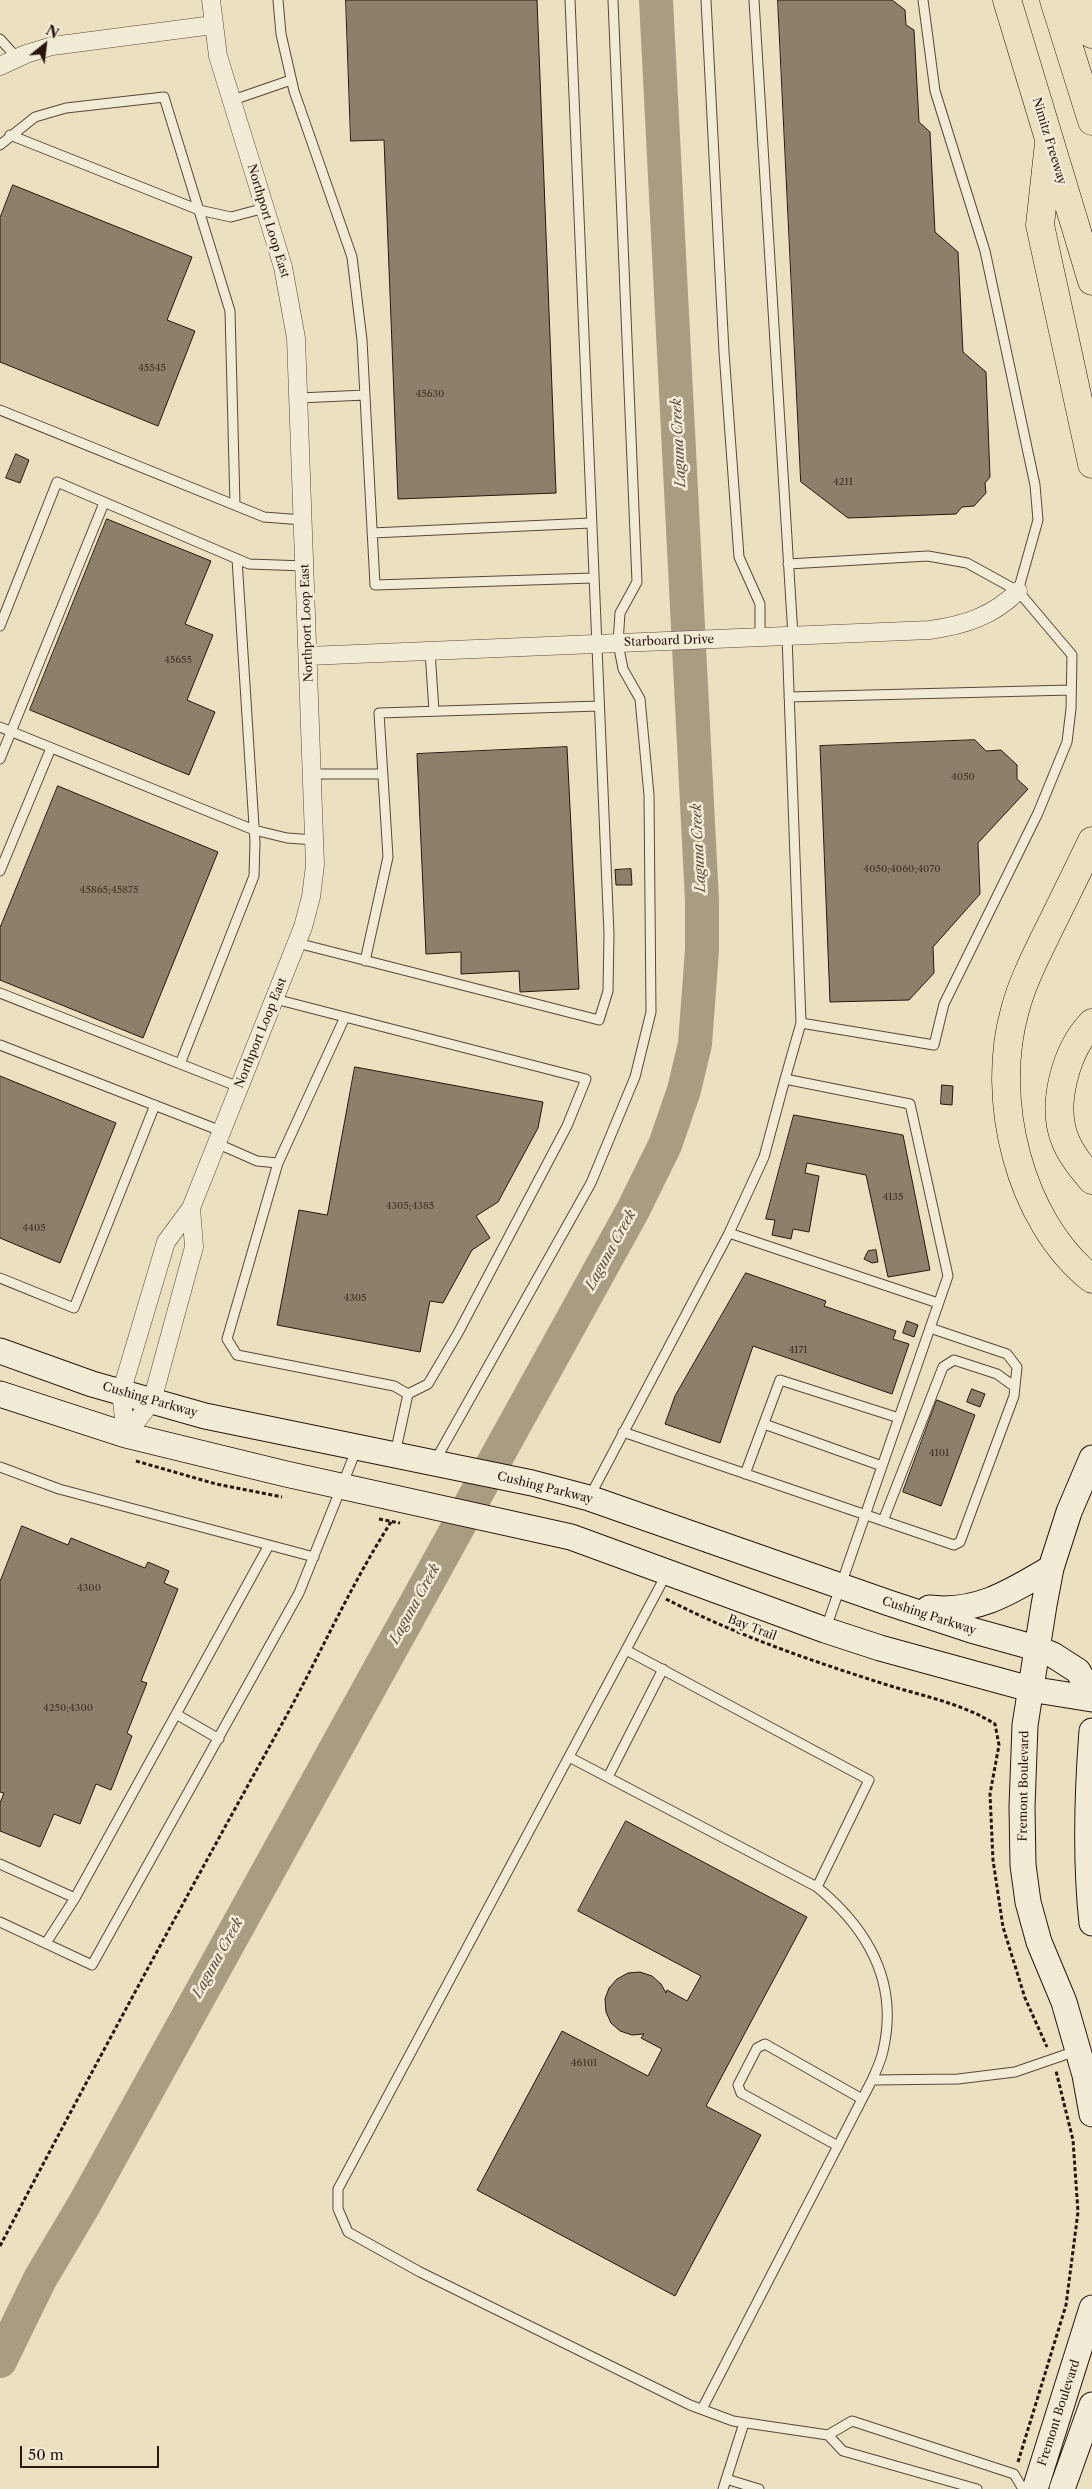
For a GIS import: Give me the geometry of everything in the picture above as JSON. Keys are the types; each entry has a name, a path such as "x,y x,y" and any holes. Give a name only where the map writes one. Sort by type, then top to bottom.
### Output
{"highway":[{"name":"Nimitz Freeway","path":"1007,0 1092,281"},
{"path":"1054,0 1092,122"},
{"path":"1081,0 1092,34"},
{"path":"1049,143 1040,225 1092,464"},
{"path":"1092,841 1031,967 1015,1010 1007,1054 1010,1136 1027,1189 1055,1239 1092,1279"},
{"path":"1092,1023 1084,1032 1070,1058 1062,1081 1060,1113 1065,1140 1080,1166 1092,1180"}],"main road":[{"name":"Cushing Parkway","path":"0,1351 121,1393 214,1418 532,1483 589,1498 841,1587 971,1630 1036,1648 1053,1655 1078,1671 1092,1698"},
{"name":"Cushing Parkway","path":"0,1394 126,1435 343,1487 572,1537 662,1583 1030,1689 1092,1698"},
{"name":"Fremont Boulevard","path":"1092,1458 1069,1512 1052,1568 1036,1648 1025,1725 1022,1807 1023,1865 1028,1902 1039,1942 1084,2051 1085,2075 1092,2114"},
{"path":"889,1603 940,1610 966,1608 1006,1595 1052,1568"},
{"path":"1092,1731 1086,1829 1088,1887 1092,1923"},
{"name":"Fremont Boulevard","path":"1035,2489 1092,2308"},
{"path":"1062,2489 1092,2405"}],"street":[{"name":"Northport Loop East","path":"126,1435 121,1393 166,1242 191,1208 297,943 311,897 315,840 296,338 291,302 265,208 230,101 218,56 211,0"},
{"path":"0,66 52,46 213,25"},
{"name":"Starboard Drive","path":"308,656 930,630 956,626 980,619 1004,605 1018,591"},
{"name":"Northport Loop East","path":"126,1435 152,1401 194,1248 191,1208"}],"lane":[{"path":"278,0 281,34 291,80 352,257 362,340 375,585 593,578"},
{"path":"297,943 598,1020 608,992 609,934 570,0"},
{"path":"440,1464 591,1183 635,1077 651,1012 649,795 640,699 623,669 620,613 637,582 613,0"},
{"path":"706,0 724,352 739,557 760,604 757,637"},
{"path":"589,1498 729,1233 764,1157 801,1023 789,697 788,564 754,0"},
{"path":"923,0 935,91 985,251 1035,485 1038,520 1018,591"},
{"path":"0,39 17,58"},
{"path":"230,101 291,80"},
{"path":"0,145 10,135 35,117 66,108 164,97 230,311 235,505"},
{"path":"10,135 199,210 231,217 265,208"},
{"path":"299,398 365,395"},
{"path":"0,410 264,517 303,520"},
{"path":"0,626 57,482 249,564 305,566"},
{"path":"0,759 104,502"},
{"path":"372,533 591,523"},
{"path":"788,564 928,556 967,563 1018,591 1072,655 1067,742 1038,813 944,1004 934,1045 801,1023"},
{"path":"180,1064 254,876 254,830 237,559"},
{"path":"430,651 434,711"},
{"path":"789,697 1071,690"},
{"path":"365,961 388,857 379,713 599,706"},
{"path":"0,728 254,830 287,838 315,840"},
{"path":"0,871 51,748"},
{"path":"313,774 383,774"},
{"path":"0,993 239,1088"},
{"path":"275,999 586,1078 567,1126 458,1333 428,1384 408,1394"},
{"path":"345,1017 278,1163 227,1339 236,1354 394,1386 408,1394"},
{"path":"0,1045 155,1105 219,1137 257,1161 278,1163"},
{"path":"786,1079 910,1104 948,1276 825,1630"},
{"path":"0,1278 74,1308 155,1105"},
{"path":"729,1233 938,1303"},
{"path":"623,1432 866,1514 954,1546 960,1542 1014,1396 1017,1366 1007,1354 930,1328"},
{"path":"883,1521 943,1367 954,1360 997,1374 1015,1387"},
{"path":"745,1474 780,1380 899,1418"},
{"path":"394,1455 408,1394"},
{"path":"764,1424 882,1466"},
{"path":"0,1922 92,1965 300,1593 357,1448"},
{"path":"1,1471 59,1489 314,1556"},
{"path":"46,1943 75,1898 269,1545"},
{"path":"662,1583 338,2189 338,2209 348,2232 404,2263 702,2410 744,2422 828,2435 843,2451 977,2489"},
{"path":"626,1650 869,1780 817,1887"},
{"path":"608,1777 663,1669"},
{"path":"176,1714 219,1739"},
{"path":"569,1757 817,1887 841,1906 861,1930 876,1958 885,1989 887,2023 883,2052 872,2080 702,2410"},
{"path":"0,1864 75,1898"},
{"path":"838,2146 741,2093 738,2085 757,2048 765,2044 862,2099"},
{"path":"872,2080 958,2079 1015,2072 1052,2059 1084,2051"},
{"path":"828,2435 852,2421 1014,2474 1023,2489"},
{"path":"723,2489 744,2422"},
{"path":"726,2479 759,2489"}],"path":[{"path":"0,2246 96,2061 294,1703 369,1556 414,1502"},
{"name":"Bay Trail","path":"662,1583 709,1621 829,1666 974,1710 995,1724 999,1745 990,1794 993,1860 1002,1928 1025,1998 1052,2059"},
{"path":"1014,2474 1066,2306 1078,2212 1073,2140 1060,2081 1052,2059"}],"building":[{"path":"346,0 537,0 556,493 398,499 384,140 351,141"},
{"path":"778,0 892,0 905,10 906,25 914,30 919,122 930,132 935,232 958,252 963,352 986,372 990,477 985,483 986,493 974,506 962,507 956,514 848,518 801,482"},
{"path":"13,185 192,257 167,320 195,331 158,426 0,362 0,218"},
{"path":"16,454 29,460 20,483 6,478"},
{"path":"107,519 211,561 185,624 213,635 187,700 215,712 189,775 30,710"},
{"path":"975,740 986,751 1001,750 1017,765 1017,779 1028,789 978,843 980,894 933,947 934,973 909,1000 830,1002 820,746"},
{"path":"567,747 579,989 520,992 519,971 461,974 461,952 426,954 417,754"},
{"path":"58,786 218,852 143,1038 0,980 0,928"},
{"path":"631,869 632,885 616,885 615,870"},
{"path":"355,1067 543,1102 538,1128 498,1202 476,1216 490,1238 472,1250 443,1303 430,1301 420,1352 277,1325 299,1210 327,1215"},
{"path":"0,1076 116,1123 60,1263 0,1238"},
{"path":"942,1085 953,1086 952,1105 941,1104"},
{"path":"794,1115 903,1135 930,1270 888,1277 866,1175 807,1163 805,1173 819,1176 809,1232 793,1229 791,1239 772,1235 775,1220 766,1219"},
{"path":"876,1250 878,1262 872,1263 864,1259 868,1251"},
{"path":"746,1273 826,1301 824,1306 896,1331 893,1339 909,1344 892,1394 753,1346 720,1443 665,1424 675,1396"},
{"path":"907,1321 918,1325 914,1337 903,1333"},
{"path":"972,1389 985,1394 980,1407 967,1402"},
{"path":"937,1400 975,1415 941,1506 903,1492"},
{"path":"22,1526 68,1545 71,1538 145,1568 148,1562 169,1571 164,1583 178,1589 141,1681 147,1683 127,1733 132,1736 111,1790 96,1784 80,1824 54,1814 40,1847 0,1831 0,1803 4,1793 0,1792 0,1582"},
{"path":"626,1821 807,1917 706,2106 761,2135 675,2296 477,2190 562,2031 648,2076 662,2049 641,2038 644,2034 632,2035 620,2031 611,2023 606,2012 605,1999 609,1988 617,1979 628,1973 640,1972 652,1976 661,1984 666,1993 667,1990 687,2001 701,1976 578,1911"}],"waterway":[{"name":"Laguna Creek","path":"0,2361 40,2279 85,2203 633,1210 665,1145 684,1090 695,1044 702,950 702,901 656,0"}]}
